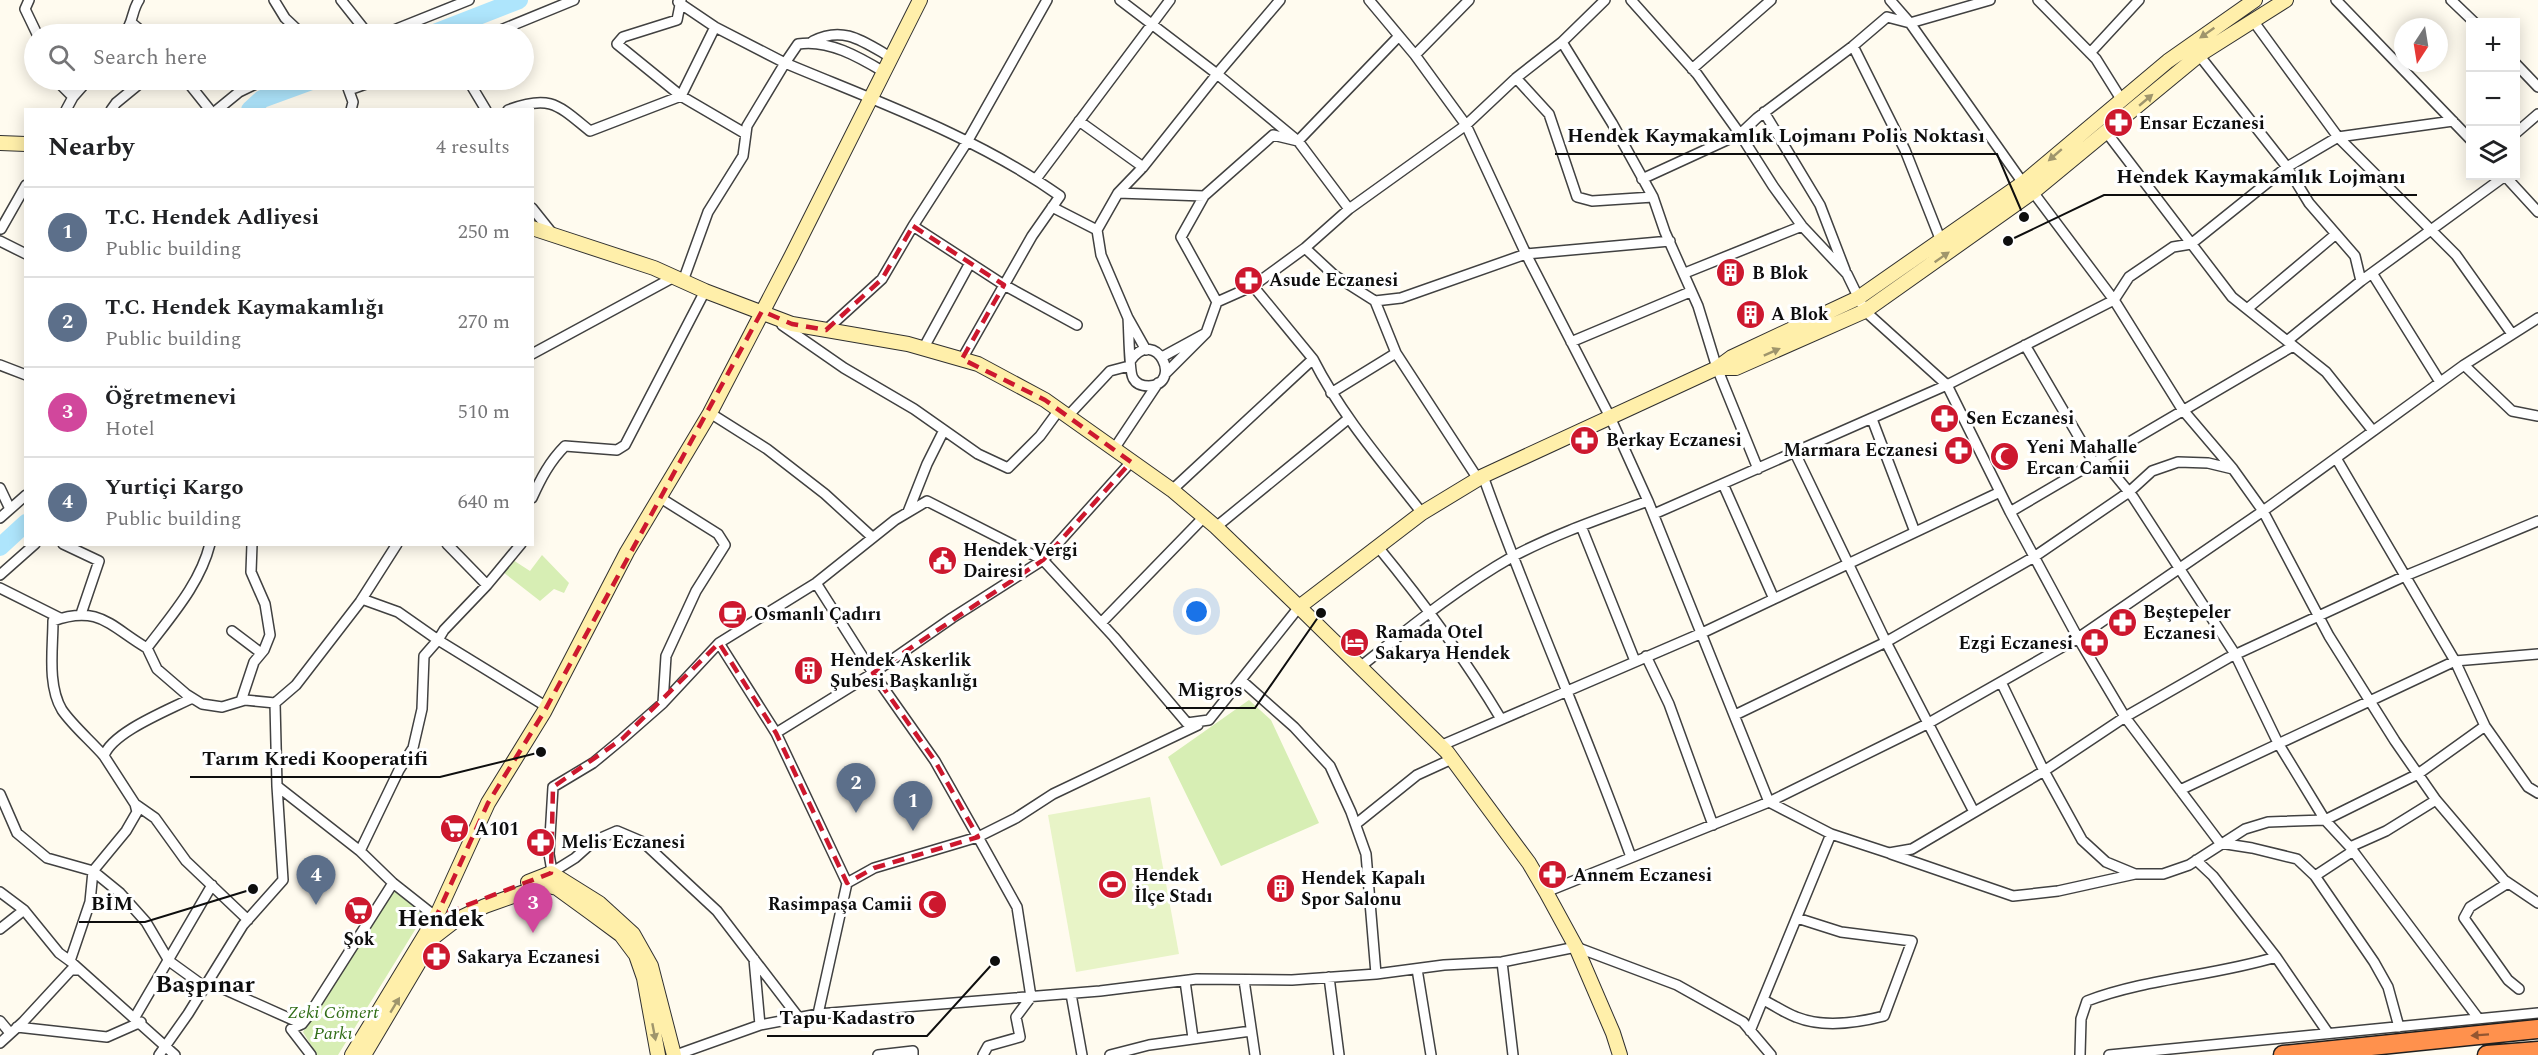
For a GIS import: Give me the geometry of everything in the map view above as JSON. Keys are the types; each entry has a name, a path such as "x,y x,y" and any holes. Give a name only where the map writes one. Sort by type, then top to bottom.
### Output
{"highway":[{"path":"2283,1055 2538,1029"},
{"path":"2487,1055 2538,1051"}],"main road":[{"path":"352,1055 436,917 488,803 547,707 627,552 710,413 920,0"},
{"path":"1717,368 1736,368 1865,311 2028,187 2121,99 2169,61 2255,0"},
{"path":"1299,607 1422,513 1480,478 1717,368 1732,357 1858,298 2107,133 2199,55 2286,0"},
{"path":"0,143 24,144"},
{"path":"534,229 654,268 705,291 792,324 922,348 978,364 1063,414 1172,490 1216,527 1452,759 1529,863 1546,892 1575,947 1613,1033 1620,1055"},
{"path":"436,917 551,873 599,903 633,934 651,966 675,1055"},
{"path":"364,1055 434,937 456,920 485,906 544,885 557,888 621,935 636,955 644,978 658,1055"},
{"path":"434,937 436,917"}],"street":[{"path":"29,0 25,9 32,24"},
{"path":"274,0 291,24"},
{"path":"341,0 360,24"},
{"path":"409,24 469,0"},
{"path":"515,24 574,0"},
{"path":"826,330 882,279 967,142 1047,0"},
{"path":"1120,0 1217,74 1298,141 1349,209"},
{"path":"1036,179 1170,0"},
{"path":"1146,350 1128,318 1101,255 1096,230 1118,193 1143,167 1280,0"},
{"path":"1369,0 1415,54 1466,125 1526,254 1610,417 1648,501 1769,802 1832,834 2013,896 2058,891 2135,874 2163,874 2196,860 2245,829 2268,822 2325,820 2418,774 2485,726"},
{"path":"1415,54 1469,0"},
{"path":"1114,449 1165,374 1206,333 1217,302 1253,286 1305,248 1349,209 1466,125 1516,78 1562,42 1605,0"},
{"path":"1631,0 1692,69 1740,134 1802,226 1847,274"},
{"path":"1692,69 1770,0"},
{"path":"1890,0 1910,23 2028,187 2114,300 2182,409 2234,469 2263,511 2319,617 2369,699 2436,800 2508,883 2538,903"},
{"path":"1642,178 1740,134 1764,112 1887,17 1910,23 1990,0"},
{"path":"2038,0 2090,52 2121,99"},
{"path":"2090,52 2139,0"},
{"path":"2336,0 2466,135"},
{"path":"2451,0 2470,18"},
{"path":"746,134 681,96 617,44 623,37 677,20 679,1 715,27 785,63 967,142 1036,179 1060,196 1032,236 962,359"},
{"path":"133,24 134,2"},
{"path":"2254,22 2338,137 2432,228 2456,255 2512,334"},
{"path":"516,108 544,101 555,104 590,131 681,96 715,27"},
{"path":"534,353 678,279 708,212 744,156 747,126 798,44 813,41 827,34 846,34 892,58"},
{"path":"1298,141 1399,36"},
{"path":"813,41 847,53 884,72"},
{"path":"1562,42 1612,123 1653,197 1698,306 1717,368 1758,469"},
{"path":"1852,46 1905,150 1941,241"},
{"path":"2199,55 2288,167 2309,203 2355,256 2361,281"},
{"path":"2520,68 2538,87"},
{"path":"1516,78 1549,114 1577,197 1592,201 1653,197"},
{"path":"66,90 73,97"},
{"path":"67,108 79,90"},
{"path":"112,108 132,90"},
{"path":"194,90 208,108"},
{"path":"219,108 243,90"},
{"path":"349,90 351,108"},
{"path":"474,90 485,108"},
{"path":"1764,112 1820,205 1847,274 1865,311 1947,385 2034,557 2125,717 2220,843 2297,859 2314,876 2374,962 2388,987 2399,1027"},
{"path":"2520,130 2538,114"},
{"path":"1079,121 1143,167"},
{"path":"1653,514 1947,385 2114,300 2129,277 2173,247 2191,244 2288,167 2338,137 2453,121"},
{"path":"2107,133 2232,297 2326,372 2373,431"},
{"path":"1217,302 1181,237 1204,196 1273,135 1298,141"},
{"path":"2010,512 2290,343 2361,281 2499,180"},
{"path":"2509,180 2538,212"},
{"path":"0,230 24,188"},
{"path":"1118,193 1204,196"},
{"path":"1052,207 1096,230"},
{"path":"534,210 554,235"},
{"path":"913,226 1004,285 1077,325"},
{"path":"1685,273 1802,226"},
{"path":"2247,309 2336,234"},
{"path":"0,241 24,253"},
{"path":"1375,301 1401,298 1526,254 1670,241"},
{"path":"1305,248 1334,275 1375,301 1396,353 1480,478 1595,756 1631,857"},
{"path":"922,348 970,263"},
{"path":"2372,273 2440,382"},
{"path":"1253,286 1313,358 1331,393 1348,419 1422,513"},
{"path":"534,494 555,456 565,446 617,450 625,445 705,291"},
{"path":"1571,342 1690,291"},
{"path":"762,311 844,368 914,409 978,454 1008,468 1110,371 1130,363 1140,351 1158,353 1166,368 1165,374"},
{"path":"1128,318 1132,377 1136,382 1147,386 1158,383"},
{"path":"1546,892 1769,802 1927,724 2078,638 2263,511 2464,365 2538,318"},
{"path":"1162,357 1206,333"},
{"path":"2025,345 2098,460 2129,492 2235,654 2278,743 2325,820 2352,849 2478,1018"},
{"path":"1331,393 1396,353"},
{"path":"1172,490 1313,358"},
{"path":"0,365 24,374"},
{"path":"2464,365 2512,411 2538,416"},
{"path":"710,413 767,448 825,494 872,537"},
{"path":"1216,527 1348,419"},
{"path":"1872,419 1915,532"},
{"path":"908,512 927,464 944,430"},
{"path":"1795,453 1886,642 1974,812"},
{"path":"2336,458 2455,661 2485,726 2528,787 2538,793"},
{"path":"776,733 873,673 951,618 1043,560 1131,462"},
{"path":"1735,715 1886,642 2034,557 2129,492 2152,471 2178,462 2234,469"},
{"path":"1723,484 1774,599"},
{"path":"0,488 10,509"},
{"path":"1440,746 1702,633 2000,492"},
{"path":"0,518 24,497"},
{"path":"659,497 718,534 725,545 696,591 666,656 663,703"},
{"path":"557,888 551,873 549,854 553,788 593,763 663,703 719,643 816,583 872,537 927,501 1043,560 1187,723 1209,720"},
{"path":"1360,667 1431,612 1512,557 1581,526 1648,501"},
{"path":"1101,623 1204,517"},
{"path":"1889,853 1912,849 2044,771 2125,717 2235,654 2405,576 2538,521"},
{"path":"1581,526 1635,661"},
{"path":"0,575 33,546"},
{"path":"67,546 99,561 81,614"},
{"path":"147,648 190,589 206,559 209,546"},
{"path":"241,701 254,662 270,635 265,604 251,572 252,546"},
{"path":"449,546 487,585"},
{"path":"360,851 412,748 422,709 424,656 444,630 487,585 519,546"},
{"path":"70,961 90,902 93,871 126,831 137,812 135,804 104,756 63,710 57,698 53,678 53,621 87,614 118,627 147,648 158,669 202,705 222,707 241,701 275,703 296,685 362,599 396,547"},
{"path":"1378,547 1431,612 1479,681 1501,719"},
{"path":"816,583 873,673 935,761 1017,907 1031,997 1016,1017 1020,1037 988,1046 983,1055"},
{"path":"0,588 60,618"},
{"path":"362,599 398,612 438,640 547,707"},
{"path":"847,883 874,868 978,837 1016,818 1053,794 1209,720 1299,607"},
{"path":"232,631 261,653"},
{"path":"719,643 776,733 847,883 818,1014"},
{"path":"2180,790 2369,699 2455,661 2538,654"},
{"path":"1646,656 1669,704 1713,825"},
{"path":"1241,680 1294,727 1330,766 1356,824 1366,854 1376,974"},
{"path":"2001,682 2044,771 2082,840 2106,862 2135,874"},
{"path":"104,756 107,747 126,733 192,698"},
{"path":"159,1055 248,920 283,880 275,703"},
{"path":"1356,824 1417,775 1452,759"},
{"path":"277,786 360,851 393,883 436,917"},
{"path":"0,794 17,833 46,858 93,871 120,894 146,922 169,961 206,985 302,1024"},
{"path":"2314,876 2352,849 2436,800"},
{"path":"135,804 155,818 186,861 248,920"},
{"path":"551,873 594,841 617,831 643,842 717,911 799,1018"},
{"path":"1750,1031 1832,834"},
{"path":"2196,860 2213,876 2276,957 2328,1034"},
{"path":"304,1055 285,1030 302,1024 393,883"},
{"path":"2508,883 2470,907 2464,918 2508,980 2519,989"},
{"path":"0,1021 14,1030 107,1037 138,1019 212,885"},
{"path":"0,892 24,910 59,953 138,1019 175,1055"},
{"path":"0,929 24,910"},
{"path":"1763,1000 1797,1018 1823,1023 1863,1022 1884,1016 1912,941 1841,932 1797,918"},
{"path":"675,1055 760,1025 818,1014 1071,994 1185,981 1376,974 1502,962 1575,947 1677,984 1743,1022 1771,1055"},
{"path":"2080,1055 2081,1019 2087,1001 2114,991 2215,972 2276,957"},
{"path":"754,959 760,1025"},
{"path":"1502,962 1513,1055"},
{"path":"1417,969 1431,1055"},
{"path":"0,1042 71,970 78,970"},
{"path":"1329,977 1339,1055"},
{"path":"1244,980 1255,1055"},
{"path":"1185,981 1193,1038"},
{"path":"1071,994 1082,1055"},
{"path":"2109,1055 2538,1013"},
{"path":"291,1029 311,1055"},
{"path":"1110,1055 1149,1045 1251,1031"},
{"path":"878,1055 913,1051 914,1055"}],"highlighted area":[{"path":"913,226 1004,285 962,359 1045,400 1131,462 1043,560 873,673 935,761 978,837 874,868 847,883 776,733 719,643 622,739 553,787 551,873 436,917 488,803 544,712 762,311 792,324 826,330 882,279"}],"green space":[{"path":"542,555 569,583 564,593 554,589 540,601 503,572 513,560 530,571"},
{"path":"1249,700 1271,720 1319,823 1221,866 1168,757"},
{"name":"Hendek İlçe Stadı","path":"1150,797 1179,954 1076,972 1048,815"},
{"name":"Zeki Cömert Parkı","path":"396,887 426,912 338,1055 317,1055 303,1032"}],"waterway":[{"path":"458,24 519,0"},
{"path":"252,108 262,99 287,90"},
{"path":"0,547 24,525"}],"place":[{"name":"Ensar Eczanesi","path":"2118,123"},
{"name":"Hendek Kaymakamlık Lojmanı Polis Noktası","path":"2024,217"},
{"name":"Hendek Kaymakamlık Lojmanı","path":"2008,241"},
{"name":"B Blok","path":"1731,273"},
{"name":"Asude Eczanesi","path":"1248,280"},
{"name":"A Blok","path":"1750,314"},
{"name":"Sen Eczanesi","path":"1945,418"},
{"name":"Berkay Eczanesi","path":"1585,440"},
{"name":"Marmara Eczanesi","path":"1959,450"},
{"name":"Yeni Mahalle Ercan Camii","path":"2005,457"},
{"name":"Hendek Vergi Dairesi","path":"942,560"},
{"name":"Migros","path":"1321,613"},
{"name":"Osmanlı Çadırı","path":"733,614"},
{"name":"Beştepeler Eczanesi","path":"2122,622"},
{"name":"Ramada Otel Sakarya Hendek","path":"1354,642"},
{"name":"Ezgi Eczanesi","path":"2094,643"},
{"name":"Hendek Askerlik Şubesi Başkanlığı","path":"809,670"},
{"name":"Tarım Kredi Kooperatifi","path":"541,752"},
{"name":"T.C. Hendek Kaymakamlığı","path":"856,813"},
{"name":"A101","path":"454,829"},
{"name":"T.C. Hendek Adliyesi","path":"913,831"},
{"name":"Melis Eczanesi","path":"540,842"},
{"name":"Annem Eczanesi","path":"1552,875"},
{"name":"Hendek İlçe Stadı","path":"1113,885"},
{"name":"Hendek Kapalı Spor Salonu","path":"1280,888"},
{"name":"BİM","path":"253,889"},
{"name":"Rasimpaşa Camii","path":"933,904"},
{"name":"Yurtiçi Kargo","path":"316,905"},
{"name":"Şok","path":"359,910"},
{"name":"Öğretmenevi","path":"533,933"},
{"name":"Sakarya Eczanesi","path":"436,957"},
{"name":"Tapu Kadastro","path":"995,961"}],"district":[{"name":"Hendek","path":"441,918"},
{"name":"Başpınar","path":"205,984"}]}
